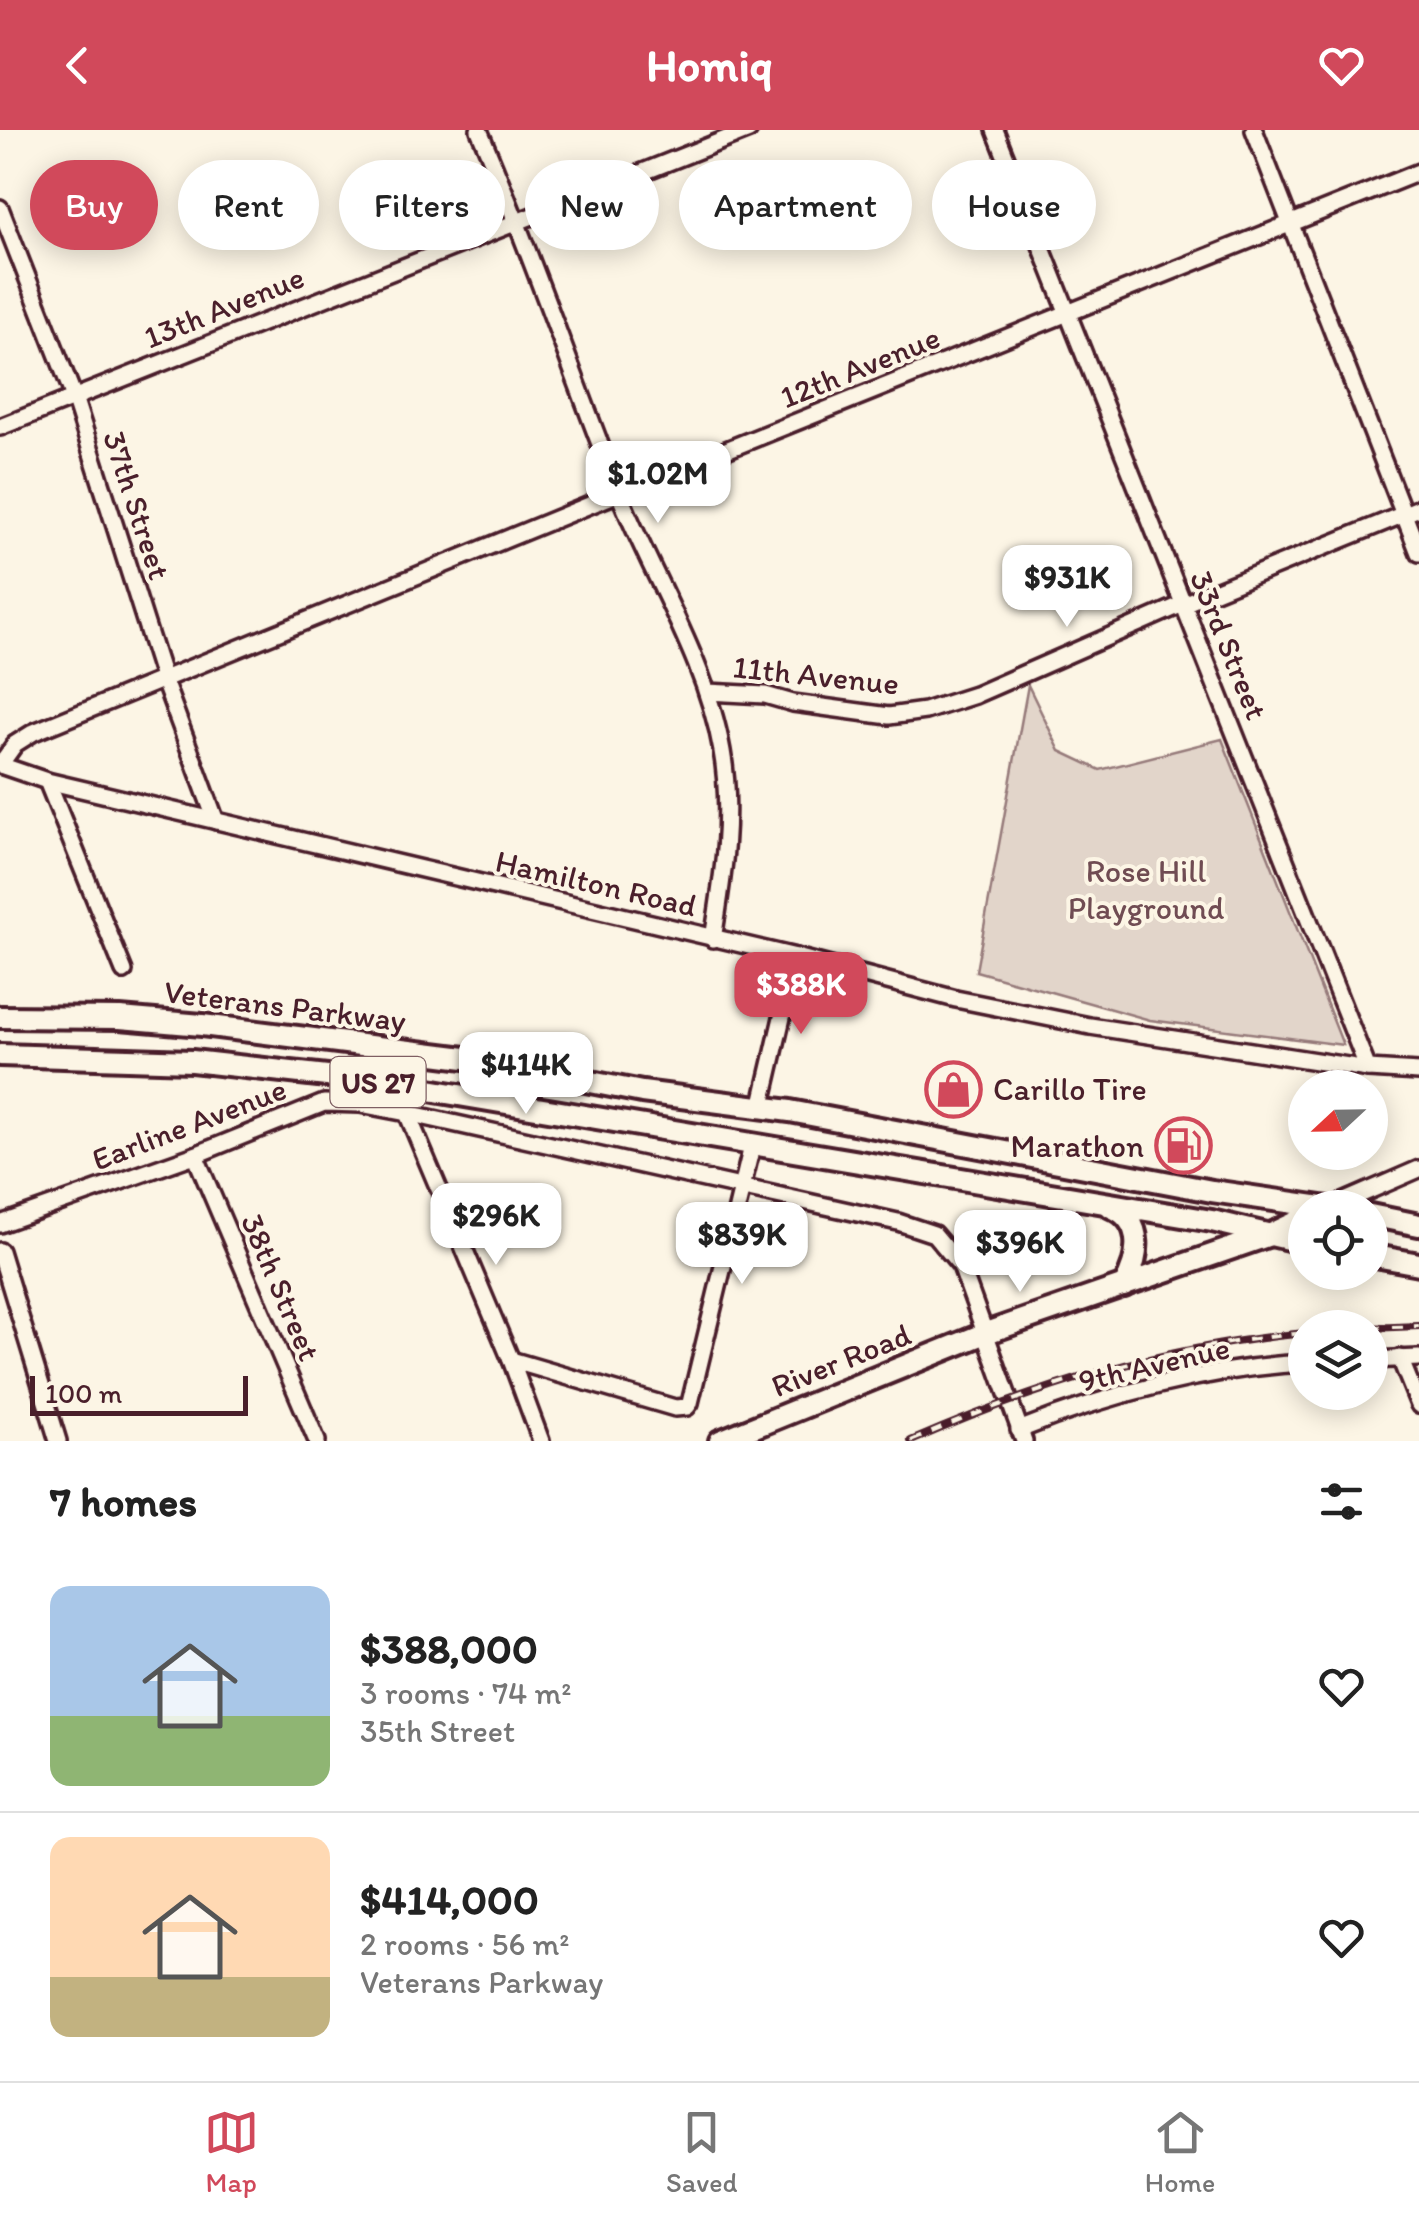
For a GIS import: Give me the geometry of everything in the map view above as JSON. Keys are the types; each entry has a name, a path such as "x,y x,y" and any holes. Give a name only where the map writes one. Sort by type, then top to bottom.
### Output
{"main road":[{"name":"Veterans Parkway","path":"0,1017 120,1018 320,1038 473,1059 642,1092 761,1108 1288,1202"},
{"name":"Veterans Parkway","path":"0,1056 192,1061 381,1082 1212,1221 1288,1240"},
{"path":"1098,1202 1122,1212 1136,1236 1134,1268 1124,1286"},
{"path":"1388,1219 1419,1225"},
{"name":"River Road","path":"720,1441 986,1333 1288,1226"},
{"path":"1388,1258 1419,1264"}],"street":[{"path":"479,130 518,220 619,493 707,692 722,752 727,818 714,940"},
{"name":"13th Avenue","path":"0,427 749,130"},
{"name":"33rd Street","path":"994,130 1368,1069"},
{"path":"1254,130 1289,225 1411,511 1419,553"},
{"name":"12th Avenue","path":"0,765 15,744 34,732 1419,172"},
{"name":"37th Street","path":"0,208 74,397 164,681 216,821"},
{"name":"11th Avenue","path":"707,692 765,695 793,703 889,716 925,710 975,695 1182,604 1411,511"},
{"name":"Hamilton Road","path":"0,765 47,781 796,957 956,999 1090,1026 1368,1069 1419,1072"},
{"path":"47,781 124,971"},
{"path":"761,1108 796,957"},
{"name":"Earline Avenue","path":"0,1224 195,1155 324,1102 407,1113 898,1222 934,1234 961,1266 1021,1436"},
{"path":"407,1113 541,1441"},
{"path":"511,1360 675,1408 686,1407 752,1146"},
{"name":"38th Street","path":"195,1155 317,1441"},
{"path":"1371,1190 1419,1169"},
{"path":"0,1252 58,1441"},
{"path":"1400,1358 1419,1405"},
{"path":"1388,1359 1419,1358"},
{"name":"9th Avenue","path":"1021,1436 1135,1392 1288,1365"}],"green space":[{"name":"Rose Hill Playground","path":"1028,685 1060,751 1100,770 1222,739 1343,1045 1150,1020 976,971"}],"railway":[{"path":"1388,1327 1419,1326"},
{"path":"911,1441 1008,1402 1104,1371 1202,1348 1288,1335"}],"place":[{"name":"Carillo Tire","path":"954,1089"},
{"name":"Marathon","path":"1183,1146"}]}
